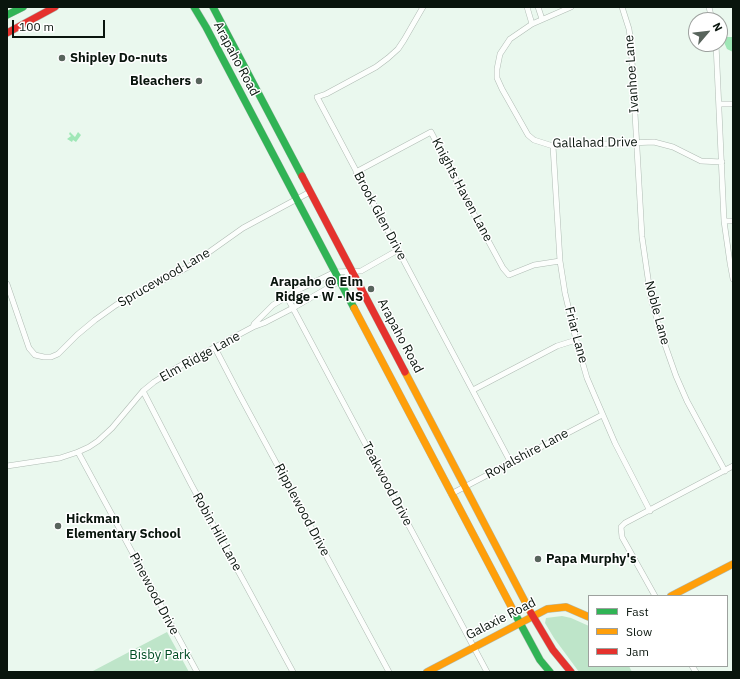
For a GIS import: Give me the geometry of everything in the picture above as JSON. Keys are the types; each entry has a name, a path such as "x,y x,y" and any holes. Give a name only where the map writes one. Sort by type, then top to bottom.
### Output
{"main road":[{"path":"7,16 23,7"},
{"path":"9,30 55,7"},
{"name":"Arapaho Road","path":"194,7 297,199 519,623 540,660 550,672"},
{"name":"Arapaho Road","path":"213,7 539,628 553,650 571,672"},
{"path":"240,91 253,84"},
{"path":"673,595 733,565"},
{"name":"Galaxie Road","path":"427,672 547,609 560,607 574,610 588,616"}],"street":[{"name":"Brook Glen Drive","path":"423,7 398,50 364,73 326,94 317,97 511,463"},
{"path":"528,7 532,24"},
{"path":"538,7 542,19"},
{"name":"Gallahad Drive","path":"571,7 532,24 506,44 500,54 497,78 528,135 534,140 553,146 636,142 663,144 678,149 695,159 707,162 722,162"},
{"name":"Ivanhoe Lane","path":"622,7 631,43 636,142"},
{"path":"716,52 724,221 733,279"},
{"path":"719,104 733,104"},
{"name":"Knights Haven Lane","path":"356,172 431,132 477,220 508,275 534,265 560,261"},
{"name":"Noble Lane","path":"636,142 642,237 650,298 676,376 687,401 725,470"},
{"name":"Friar Lane","path":"553,146 560,261 565,293 576,340 587,378 602,415 619,453 650,511"},
{"name":"Sprucewood Lane","path":"7,284 29,348 35,355 50,357 58,354 83,330 116,306 188,267 243,228 310,192"},
{"path":"724,221 733,221"},
{"name":"Elm Ridge Lane","path":"253,327 254,324 273,306 287,297 335,272 353,272 361,270 398,250"},
{"name":"Elm Ridge Lane","path":"7,466 54,459 78,452 98,441 112,428 143,391 178,367 253,327 293,308 353,272"},
{"name":"Teakwood Drive","path":"287,297 487,672"},
{"path":"473,390 557,346 576,340"},
{"name":"Ripplewood Drive","path":"215,348 389,672"},
{"name":"Robin Hill Lane","path":"143,391 191,484 293,672"},
{"name":"Royalshire Lane","path":"451,494 602,415"},
{"name":"Pinewood Drive","path":"78,452 196,672"},
{"path":"654,595 622,537 621,527 625,523 733,466"}],"green space":[{"path":"562,616 571,618 588,626 588,667 630,667 632,672 579,672 554,638 545,623 546,618"},
{"name":"Bisby Park","path":"167,632 189,672 91,672"}],"shaded area":[{"path":"728,37 733,37 733,52 728,50"},
{"path":"70,132 75,137 78,132 81,135 76,142 73,140 72,142 67,139 71,136 69,134"}],"traffic: fast":[{"path":"7,15 23,7"},
{"path":"194,7 206,27 354,308"},
{"path":"213,7 302,176"},
{"path":"513,610 540,660 550,672"}],"traffic: slow":[{"path":"354,308 513,610"},
{"path":"405,372 531,613"},
{"path":"673,595 733,564"},
{"path":"427,672 547,609 566,607 588,617"}],"traffic: jam":[{"path":"7,33 55,7"},
{"path":"302,176 405,372"},
{"path":"531,613 553,650 571,672"}],"place":[{"name":"Shipley Do-nuts","path":"62,58"},
{"name":"Bleachers","path":"199,81"},
{"name":"Arapaho @ Elm Ridge - W - NS","path":"371,289"},
{"name":"Hickman Elementary School","path":"58,526"},
{"name":"Papa Murphy's","path":"538,559"}]}
